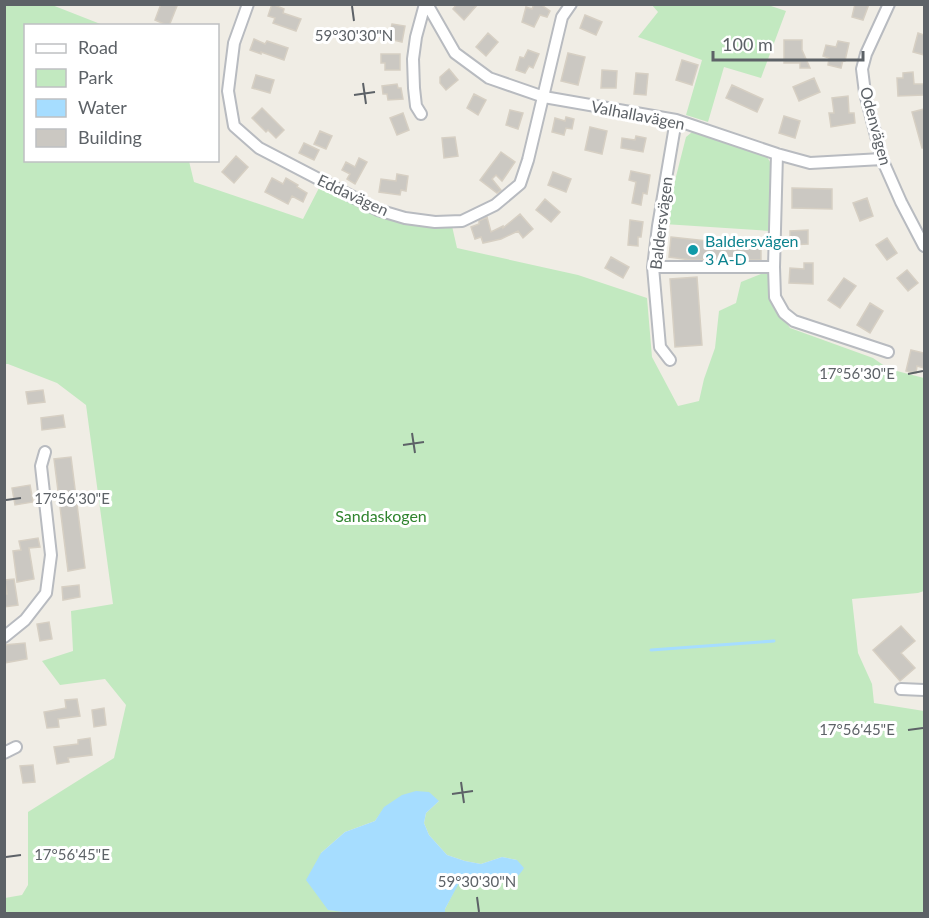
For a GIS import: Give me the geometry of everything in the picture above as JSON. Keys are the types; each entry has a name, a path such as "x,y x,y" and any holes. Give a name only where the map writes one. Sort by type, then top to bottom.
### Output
{"street":[{"name":"Eddavägen","path":"248,4 234,43 228,91 234,126 259,148 378,210 405,218 435,222 462,220 495,206 520,184 544,97 562,17 571,4"},
{"name":"Valhallavägen","path":"426,4 455,53 489,78 544,97 676,120 810,163 882,159"},
{"path":"421,114 416,106 413,59 416,37 426,4"},
{"name":"Odenvägen","path":"889,4 866,54 862,69 865,93 882,159 900,202 924,246"},
{"name":"Baldersvägen","path":"670,360 660,347 653,267 676,120"},
{"path":"777,154 775,297 784,313 795,321 888,352"},
{"path":"653,267 774,267"},
{"path":"4,637 25,620 46,593 51,555 41,466 45,452"},
{"path":"901,689 924,690"},
{"path":"4,753 15,747"}],"green space":[{"name":"Sandaskogen","path":"5,5 52,5 100,24 24,24 24,162 189,162 194,182 303,219 320,186 376,215 452,226 457,248 578,275 647,298 652,357 678,406 699,401 715,348 719,311 736,303 741,282 768,271 771,298 790,328 873,358 889,369 924,378 924,591 852,599 858,653 872,684 874,703 924,711 924,913 445,913 458,883 484,879 506,882 517,860 502,857 481,864 447,855 429,835 424,823 426,813 439,801 385,807 375,821 345,832 321,853 328,910 358,913 5,914 5,898 22,895 28,885 28,812 114,758 126,705 105,679 60,685 42,661 73,651 71,611 113,604 86,405 57,383 5,364"},
{"path":"652,5 768,5 786,11 761,78 724,67 708,122 686,115 702,60 638,37 658,12"},
{"path":"692,132 767,157 772,165 770,231 664,224 686,137"}],"water":[{"path":"416,791 429,792 439,801 426,813 424,823 429,835 447,855 481,864 502,857 517,860 524,868 515,878 506,881 481,879 459,883 445,913 358,914 328,910 306,880 321,853 345,832 375,821 384,807 402,795"}],"building":[{"path":"161,4 177,6 170,24 155,20"},
{"path":"272,4 284,9 283,13 301,19 296,31 273,23 275,18 268,16"},
{"path":"457,4 478,4 464,20 453,9"},
{"path":"534,4 540,4 550,11 547,17 540,15 534,27 522,22 526,7 532,9"},
{"path":"855,4 869,4 863,20 852,17"},
{"path":"585,15 602,22 596,35 580,28"},
{"path":"392,24 405,26 402,42 389,39"},
{"path":"488,33 498,42 486,56 476,47"},
{"path":"918,33 924,35 924,55 913,52"},
{"path":"254,39 265,44 267,41 288,48 284,60 250,50"},
{"path":"784,40 802,40 802,50 810,68 800,68 800,63 784,63"},
{"path":"838,41 849,43 841,68 828,65 829,58 823,56 826,45 836,47"},
{"path":"528,50 539,54 533,68 529,66 525,73 516,70 520,57 524,58"},
{"path":"568,53 585,57 578,85 561,81"},
{"path":"381,54 400,54 400,70 385,70 385,63 381,63"},
{"path":"682,60 698,65 692,85 676,80"},
{"path":"449,69 458,80 446,90 440,83 440,77"},
{"path":"602,70 617,71 616,88 601,88"},
{"path":"913,72 914,84 924,84 924,95 898,96 897,78 903,78 903,73"},
{"path":"636,73 648,74 646,95 634,94"},
{"path":"256,75 274,80 270,93 252,88"},
{"path":"814,78 820,92 799,101 793,87"},
{"path":"397,84 398,88 401,88 403,99 388,100 387,94 383,94 382,86"},
{"path":"732,85 763,99 757,112 726,98"},
{"path":"474,94 486,100 478,115 467,108"},
{"path":"848,96 849,113 854,113 855,123 831,127 829,113 834,113 832,98"},
{"path":"262,108 284,130 276,138 252,118"},
{"path":"924,109 924,148 922,148 912,112"},
{"path":"510,110 523,113 518,129 506,125"},
{"path":"403,113 409,130 397,135 390,118"},
{"path":"784,116 800,121 795,138 779,133"},
{"path":"566,117 574,119 572,129 566,128 564,135 552,132 555,118 565,121"},
{"path":"590,127 607,131 602,154 585,150"},
{"path":"320,131 332,136 326,149 314,144"},
{"path":"636,136 646,138 643,152 621,148 622,138 635,140"},
{"path":"455,137 458,156 444,158 442,138"},
{"path":"304,143 319,150 314,160 299,153"},
{"path":"501,152 515,162 502,181 496,175 492,179 501,190 497,193 480,180"},
{"path":"236,156 248,167 234,183 222,172"},
{"path":"359,158 367,162 355,184 347,179 350,174 342,170 346,162 355,167"},
{"path":"631,171 650,175 647,194 643,193 641,205 632,203 636,182 629,180"},
{"path":"553,172 571,179 566,192 548,185"},
{"path":"397,174 408,176 406,191 401,190 400,195 379,192 381,179 396,181"},
{"path":"272,178 283,184 286,178 298,185 297,187 307,193 303,202 292,196 288,204 265,192"},
{"path":"792,188 832,189 832,209 792,208"},
{"path":"867,198 873,216 860,221 853,203"},
{"path":"545,199 560,212 551,222 536,210"},
{"path":"520,214 533,229 523,238 518,231 501,239 483,243 481,237 475,239 471,227 479,224 479,221 487,217 491,232 503,226 503,228"},
{"path":"630,220 643,222 641,237 638,237 638,246 628,245"},
{"path":"808,230 808,244 790,245 790,231"},
{"path":"671,237 726,243 761,242 761,260 691,260 669,257"},
{"path":"887,238 897,253 887,260 876,245"},
{"path":"611,257 629,267 623,278 605,268"},
{"path":"804,263 813,263 813,284 789,283 790,268 804,269"},
{"path":"907,270 918,283 908,291 897,278"},
{"path":"697,277 702,345 675,347 670,279"},
{"path":"844,278 856,286 840,308 828,300"},
{"path":"870,303 883,311 870,333 857,325"},
{"path":"911,350 924,353 924,368 917,366 916,373 906,371"},
{"path":"43,390 45,402 28,404 26,392"},
{"path":"63,415 65,427 42,430 41,418"},
{"path":"71,457 85,568 68,571 54,459"},
{"path":"30,485 33,502 15,505 12,488"},
{"path":"38,538 40,547 29,548 34,579 17,582 13,551 21,550 19,541"},
{"path":"14,579 18,605 4,607 4,594 7,594 5,580"},
{"path":"79,585 80,597 63,600 62,587"},
{"path":"49,622 52,639 40,641 37,624"},
{"path":"901,626 915,641 901,653 915,668 900,681 873,650"},
{"path":"25,643 27,659 4,663 4,645"},
{"path":"77,699 80,716 58,719 59,727 47,728 44,712 66,708 65,700"},
{"path":"104,708 106,725 94,727 92,710"},
{"path":"90,738 92,755 68,758 69,762 57,764 54,747 78,744 78,740"},
{"path":"33,765 35,782 23,783 20,766"}],"waterway":[{"path":"651,650 774,641"}],"place":[{"name":"Baldersvägen 3 A-D","path":"693,250"}]}
